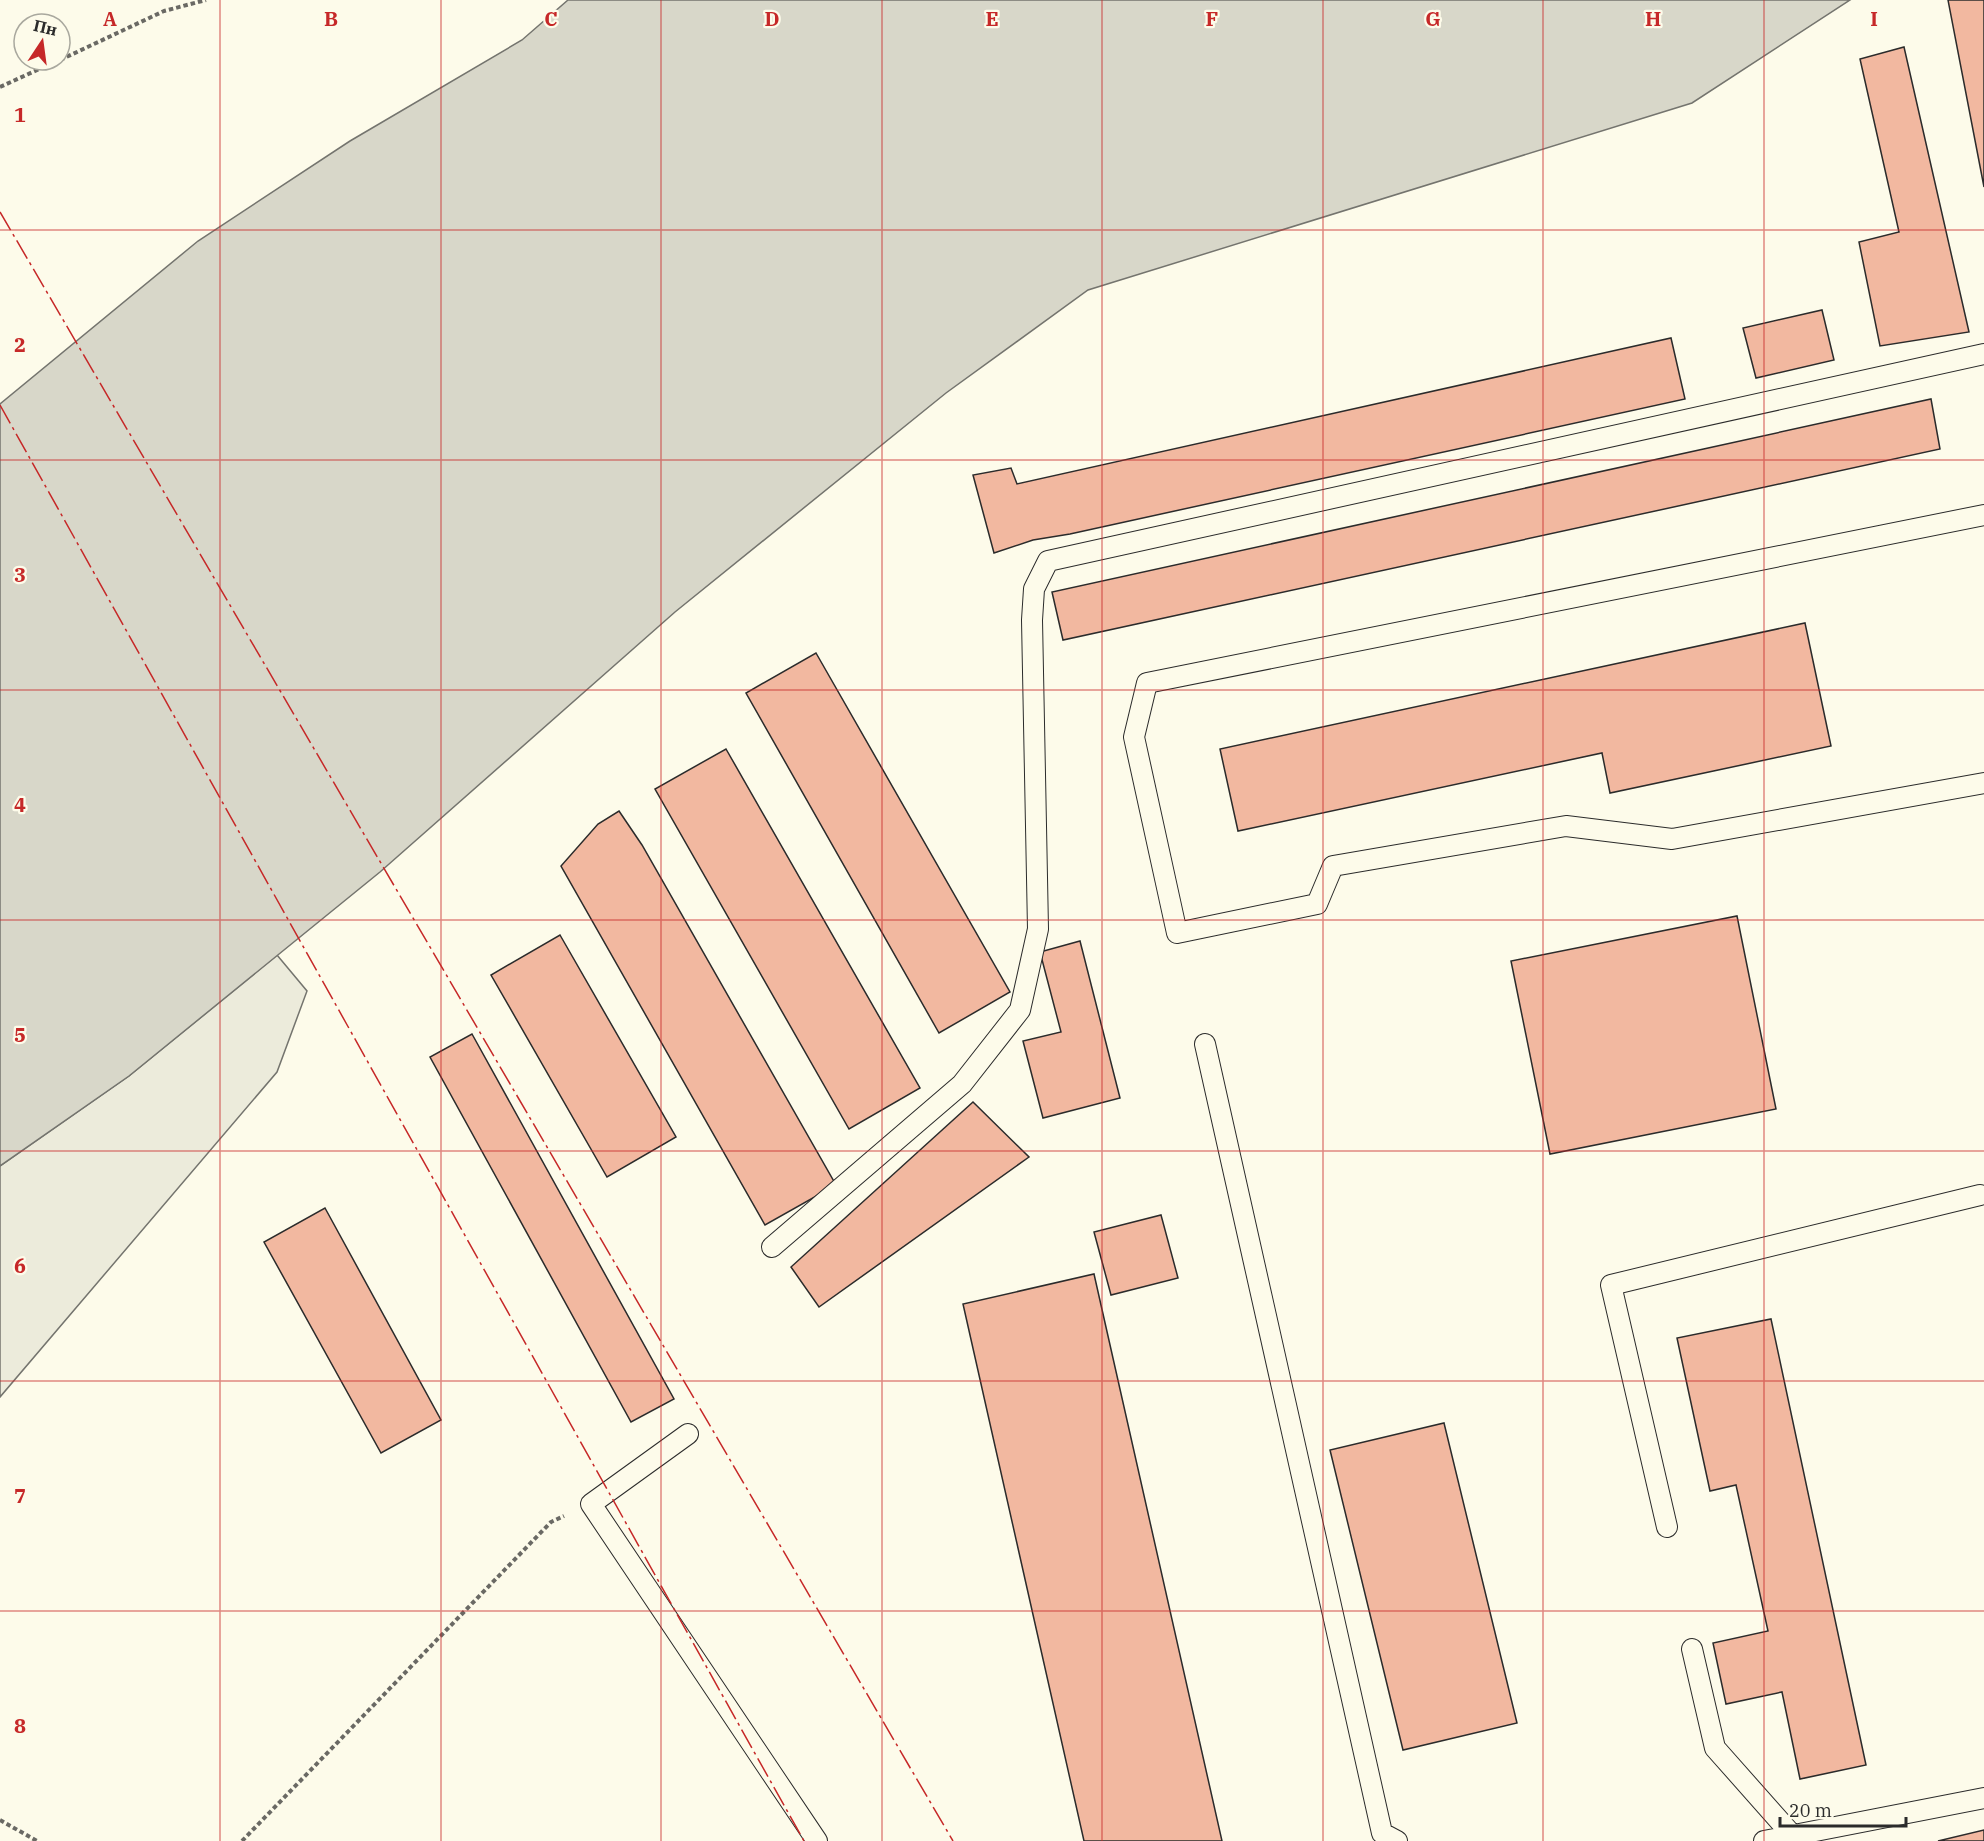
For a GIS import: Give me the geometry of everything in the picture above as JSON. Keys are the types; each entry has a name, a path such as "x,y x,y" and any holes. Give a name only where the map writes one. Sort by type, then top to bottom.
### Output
{"lane":[{"path":"772,1247 962,1084 1020,1010 1038,929 1032,620 1034,589 1048,561 1984,354"},
{"path":"1984,515 1147,683 1134,737 1177,933 1317,904 1333,866 1566,826 1672,839 1984,783"},
{"path":"1205,1044 1382,1833 1397,1841"},
{"path":"1667,1527 1611,1285 1983,1200"},
{"path":"688,1434 591,1504 817,1841"},
{"path":"1692,1648 1715,1748 1793,1836"},
{"path":"1764,1841 1984,1798"}],"path":[{"path":"72,54 164,11 206,0"},
{"path":"0,87 33,72"},
{"path":"242,1841 551,1522 591,1504"},
{"path":"0,1820 37,1841"}],"shaded area":[{"path":"568,0 1850,0 1692,103 1088,290 946,393 675,612 380,872 129,1076 0,1166 0,404 198,241 350,141 522,40"},
{"path":"277,955 307,991 277,1072 0,1397 0,1166 129,1076"}],"building":[{"path":"1948,0 1984,0 1984,187"},
{"path":"1904,47 1969,332 1880,346 1859,242 1899,232 1860,59"},
{"path":"1822,310 1834,360 1756,378 1743,328"},
{"path":"1671,338 1685,399 1070,534 1033,540 994,553 973,475 1011,468 1017,484"},
{"path":"1931,399 1940,449 1063,640 1052,592"},
{"path":"1805,623 1831,746 1610,793 1602,753 1238,831 1220,749"},
{"path":"816,653 1010,992 939,1033 746,693"},
{"path":"726,749 920,1088 849,1129 655,789"},
{"path":"619,811 642,845 836,1185 765,1225 561,866 598,824"},
{"path":"1737,916 1776,1109 1550,1154 1511,961"},
{"path":"560,935 676,1137 607,1177 491,975"},
{"path":"1080,941 1120,1098 1043,1118 1023,1041 1061,1032 1040,952"},
{"path":"472,1034 674,1399 631,1422 430,1057"},
{"path":"973,1102 1029,1157 819,1307 791,1267"},
{"path":"325,1208 441,1420 381,1453 264,1242"},
{"path":"1161,1215 1178,1278 1111,1295 1094,1232"},
{"path":"1094,1274 1222,1841 1084,1841 963,1304"},
{"path":"1771,1319 1866,1765 1800,1779 1782,1692 1726,1704 1713,1643 1768,1631 1736,1485 1710,1491 1677,1338"},
{"path":"1444,1423 1517,1723 1403,1750 1330,1450"},
{"path":"1984,1830 1984,1841 1938,1841"}],"power":[{"path":"0,212 953,1841"},
{"path":"0,405 804,1841"}]}
